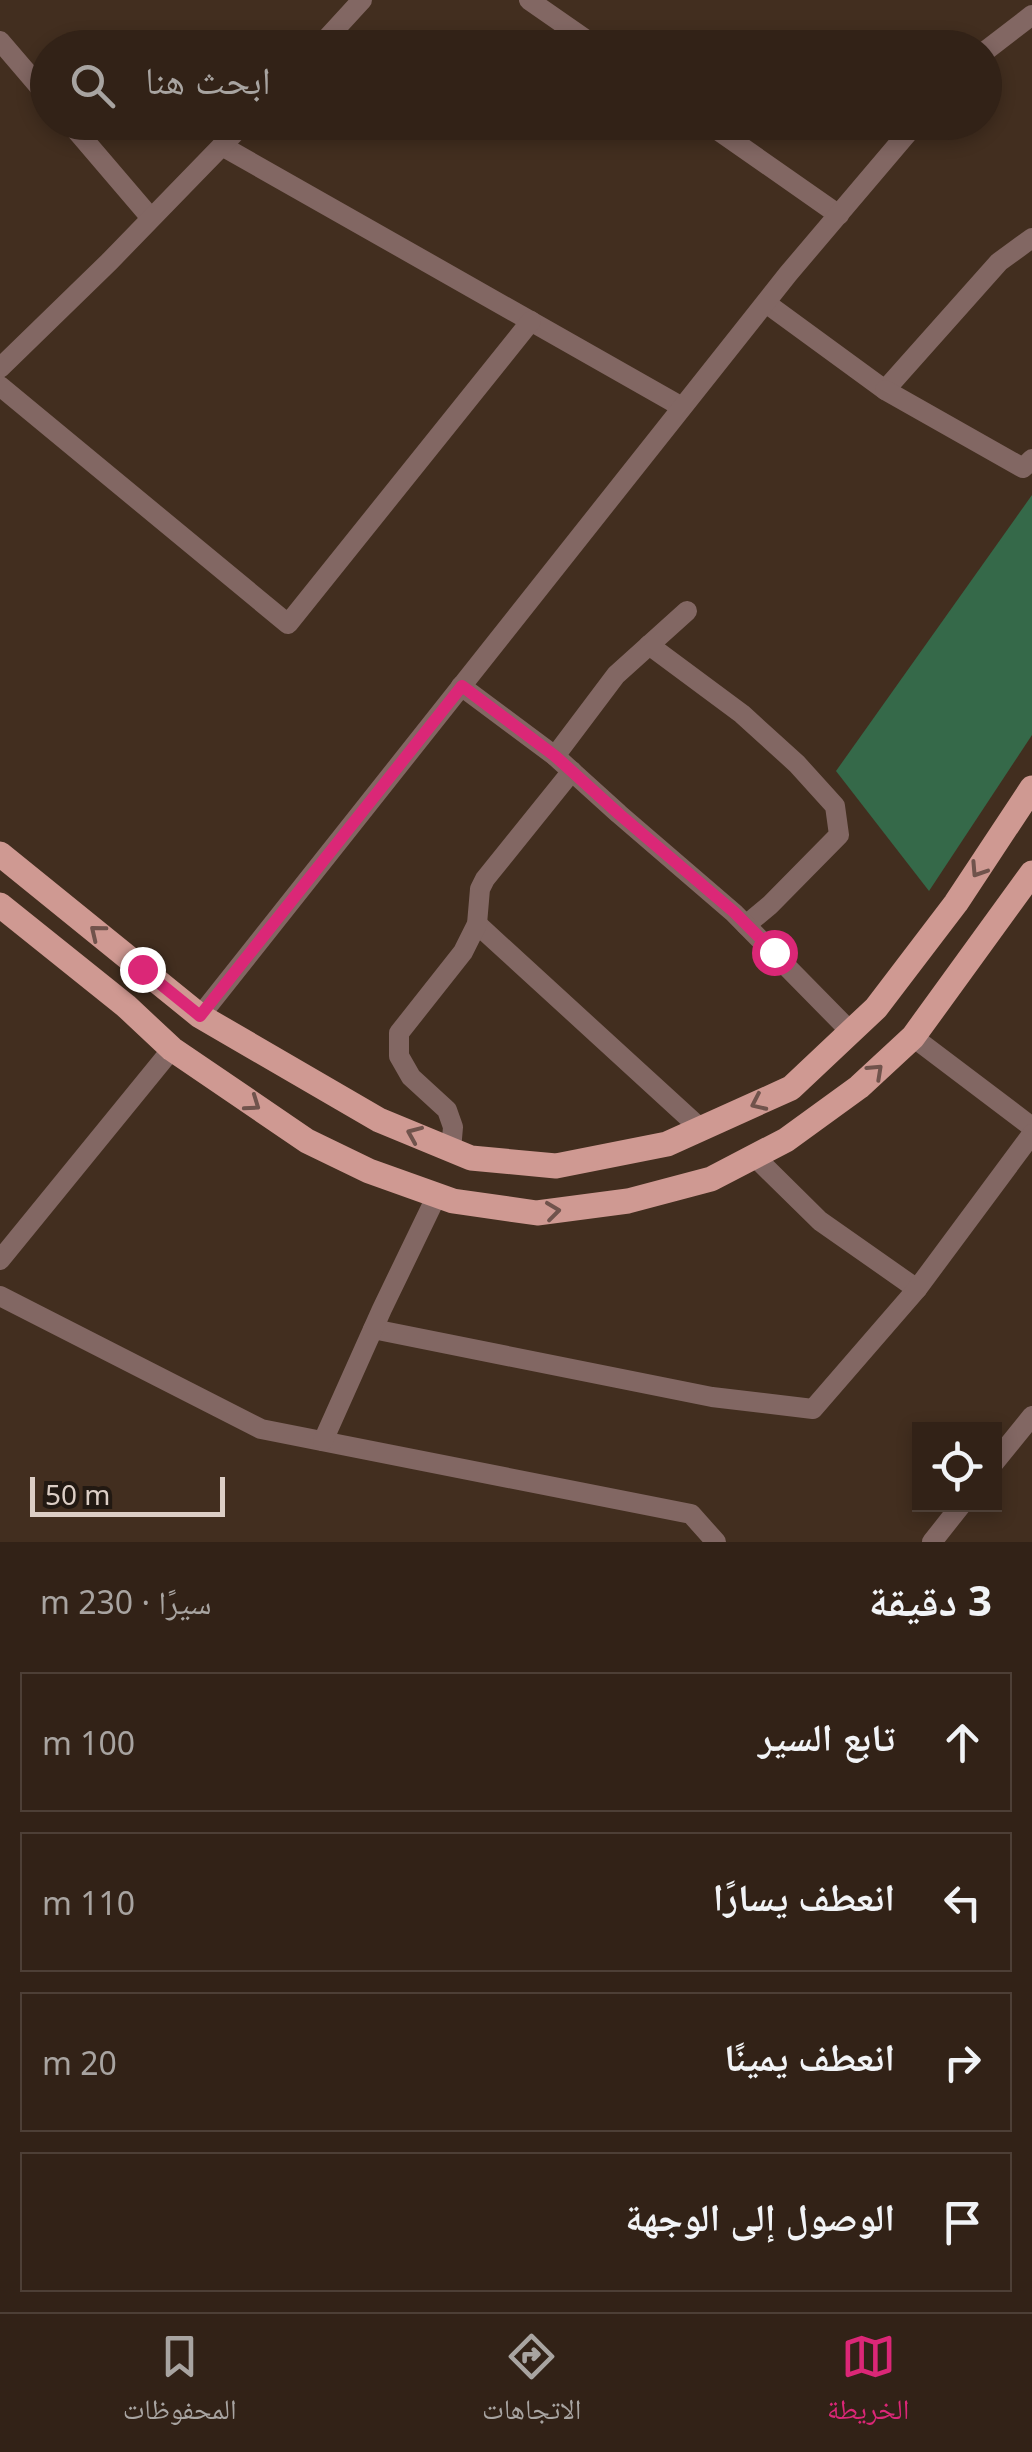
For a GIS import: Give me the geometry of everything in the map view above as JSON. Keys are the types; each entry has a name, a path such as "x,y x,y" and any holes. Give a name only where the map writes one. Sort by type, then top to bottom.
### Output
{"main road":[{"path":"0,854 200,1016 379,1120 471,1158 556,1166 667,1144 790,1088 876,1008 956,903 1032,788"},
{"path":"0,905 172,1049 307,1141 369,1171 437,1196 537,1213 628,1201 711,1179 786,1140 859,1087 913,1037 1032,873"}],"street":[{"path":"334,30 362,0"},
{"path":"529,0 572,30"},
{"path":"1002,38 1032,16"},
{"path":"0,41 30,76"},
{"path":"85,140 152,218"},
{"path":"0,368 228,140"},
{"path":"732,140 839,215"},
{"path":"200,1016 682,407 902,140"},
{"path":"222,146 682,407"},
{"path":"885,390 998,262 1032,238"},
{"path":"766,303 885,390 1023,468 1032,458"},
{"path":"0,386 288,624 530,321"},
{"path":"555,756 616,674 687,611"},
{"path":"649,645 742,714 797,764 835,806 840,836 746,925"},
{"path":"462,686 555,756 746,925 851,1032"},
{"path":"451,1150 453,1127 447,1110 411,1077 399,1056 399,1033 463,952 477,924 480,889 485,879 572,771"},
{"path":"477,924 701,1129"},
{"path":"372,1329 712,1397 813,1409 917,1289 1032,1130 913,1037"},
{"path":"0,1260 172,1049"},
{"path":"754,1156 820,1221 917,1289"},
{"path":"324,1441 372,1329 437,1196"},
{"path":"0,1296 261,1429 691,1514 716,1542"},
{"path":"1002,1454 1032,1416"},
{"path":"932,1542 956,1512"}],"green space":[{"path":"1032,495 1032,735 929,891 836,771"}],"route":[{"path":"142,969 200,1016 462,686 555,756 734,912 774,952"}]}
